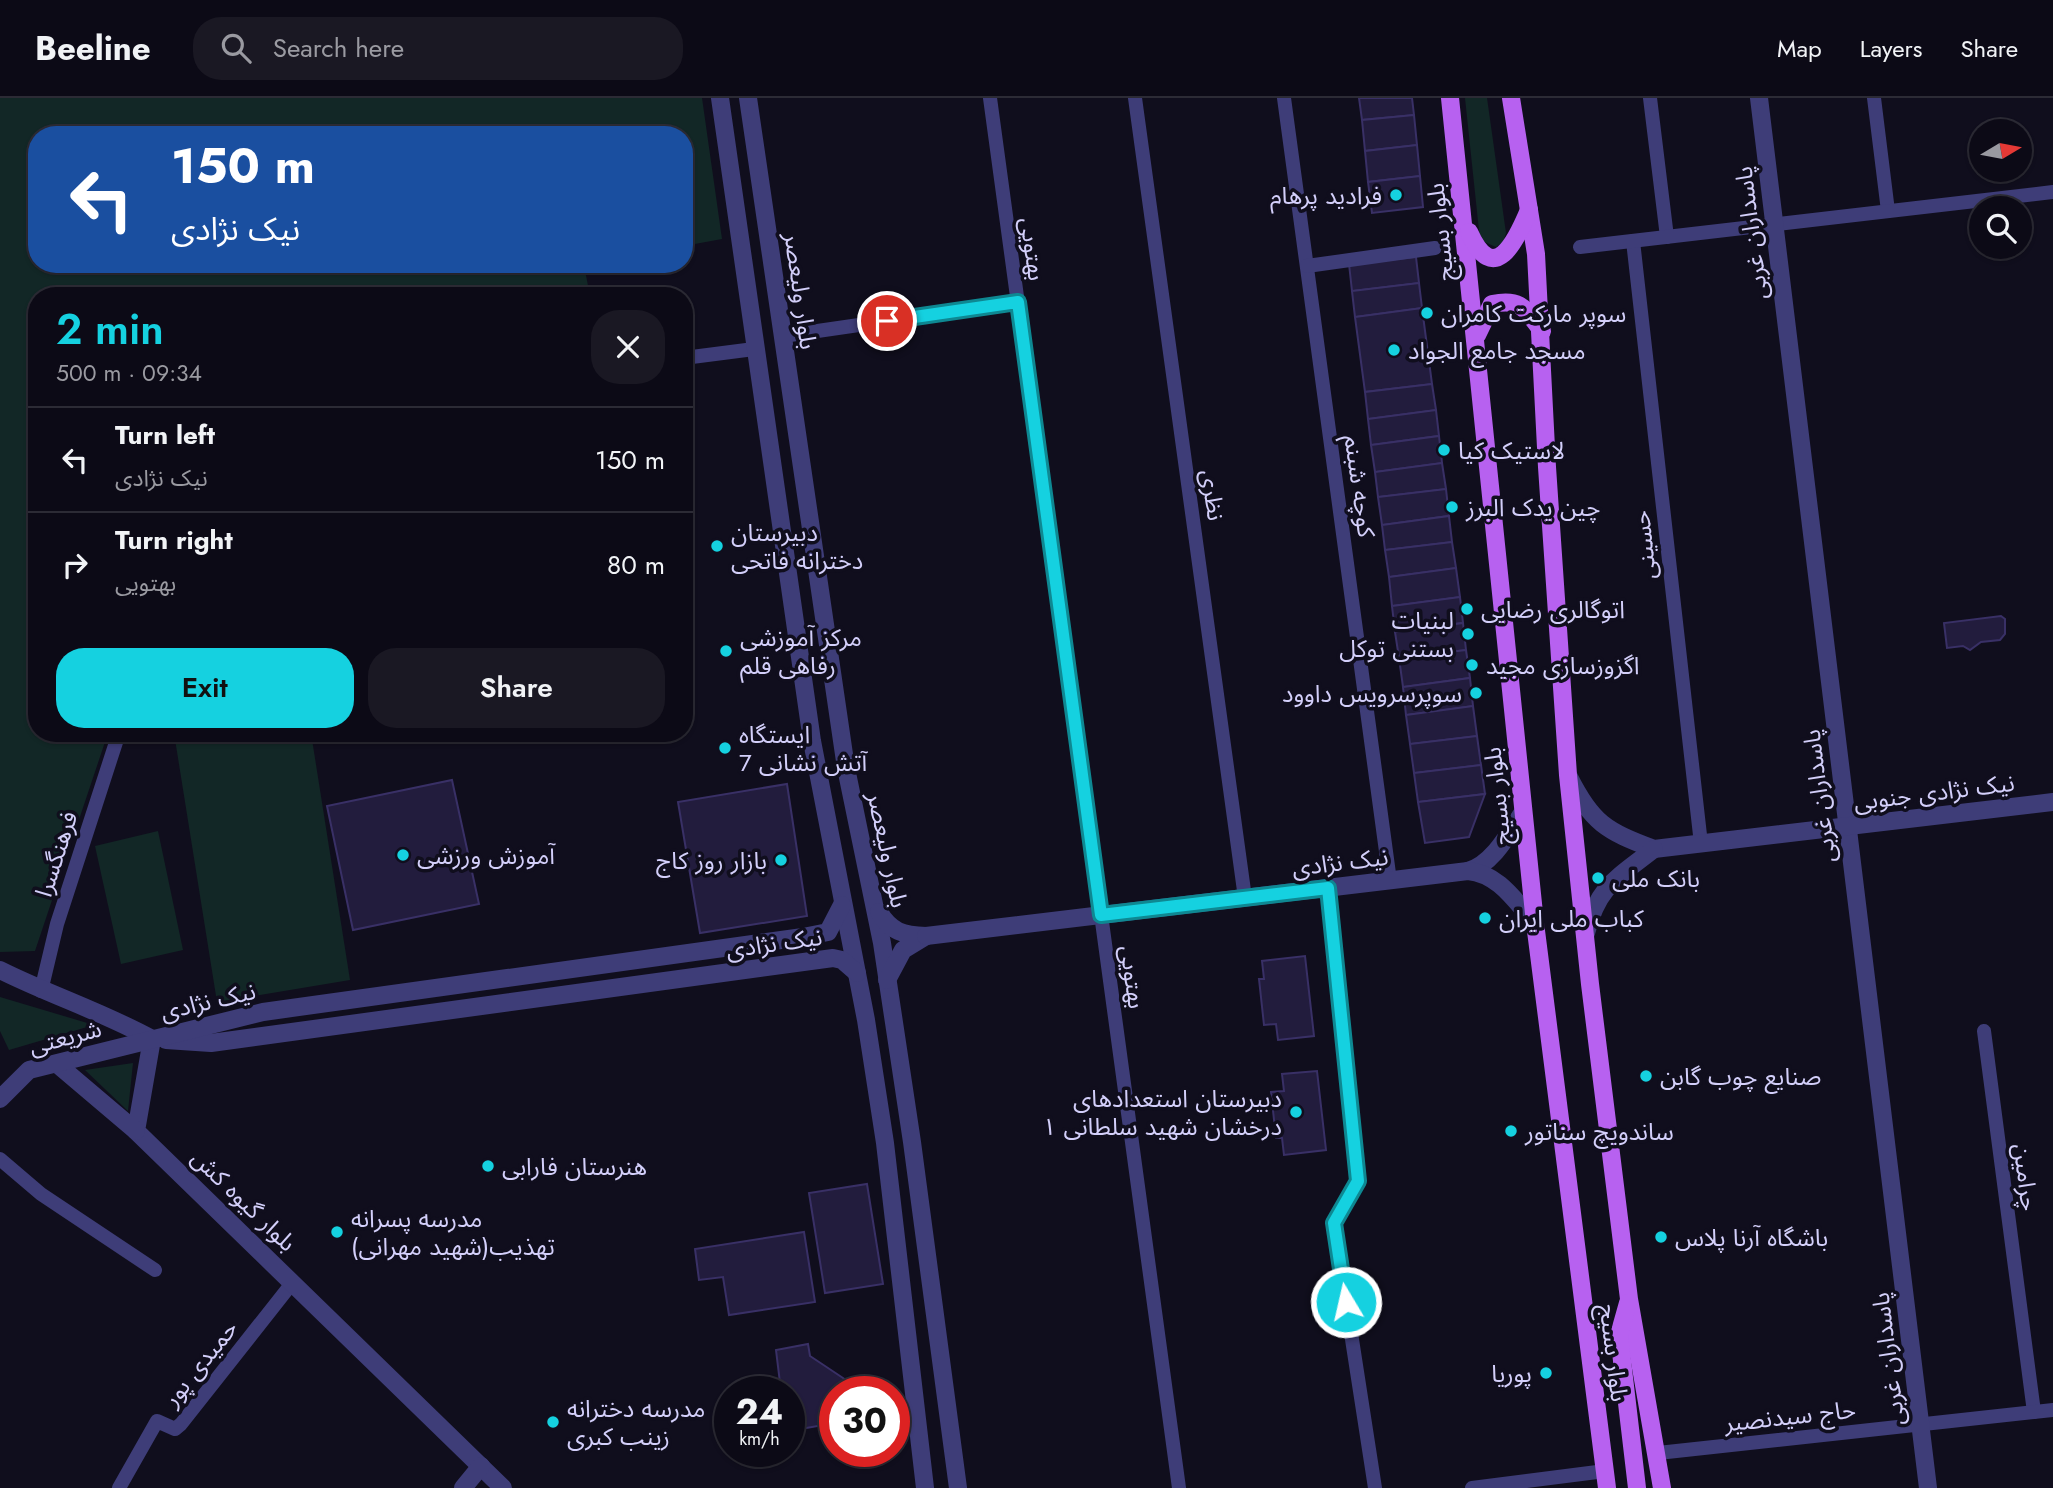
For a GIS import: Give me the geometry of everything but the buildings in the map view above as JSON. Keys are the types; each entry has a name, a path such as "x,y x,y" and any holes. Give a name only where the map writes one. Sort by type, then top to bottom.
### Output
{"main road":[{"name":"بلوار بسیج","path":"1450,98 1535,923 1606,1480"},
{"name":"بلوار بسیج","path":"1511,98 1530,210 1542,331 1547,467 1568,775 1585,939 1629,1299 1662,1488"},
{"path":"1464,222 1477,250 1487,257 1496,256 1515,245 1530,210"},
{"path":"1475,343 1486,312 1492,304 1500,302 1520,304 1542,331"},
{"path":"1629,1299 1619,1335 1637,1488"}],"street":[{"path":"720,98 803,684 842,905 857,972 885,1143 925,1488"},
{"name":"بلوار ولیعصر","path":"748,98 832,679 846,768 887,980 912,1142 958,1488"},
{"name":"بهتویی","path":"990,98 1179,1488"},
{"name":"نظری","path":"1135,98 1245,898"},
{"name":"کوچه شبنم","path":"1284,98 1390,881"},
{"path":"1650,98 1667,237"},
{"name":"پاسداران غربی","path":"1759,98 1928,1488"},
{"path":"1874,98 1888,211"},
{"path":"1580,247 2053,192"},
{"name":"حسینی","path":"1633,241 1701,844"},
{"path":"1307,266 1435,248"},
{"path":"783,336 1018,302"},
{"path":"693,357 754,349"},
{"path":"796,636 803,652 812,653 821,649 826,633"},
{"path":"803,684 804,667 812,661 824,663 832,679"},
{"name":"فرهنگسرا","path":"41,991 57,924 116,742"},
{"path":"1568,775 1590,814 1608,829 1654,849 1606,888 1593,906 1585,939"},
{"name":"نیک نژادی جنوبی","path":"1654,849 2053,802"},
{"path":"1468,872 1477,869 1500,846 1523,813"},
{"path":"1468,872 1481,873 1496,880 1535,923"},
{"name":"نیک نژادی","path":"926,936 1468,872"},
{"path":"1328,888 1358,1181 1334,1223 1375,1488"},
{"path":"873,903 888,927 898,933 926,936"},
{"name":"نیک نژادی","path":"152,1039 263,1012 711,952 828,932 842,905"},
{"path":"828,932 838,944 833,958"},
{"path":"887,980 903,950 926,936"},
{"path":"711,952 717,975"},
{"name":"نیک نژادی","path":"152,1039 211,1043 833,958 842,960 857,972"},
{"path":"0,970 41,991 112,1017 152,1039 136,1130"},
{"path":"432,989 436,1012"},
{"name":"چرامین","path":"1984,1031 2034,1412"},
{"name":"شریعتی","path":"0,1099 29,1070 152,1039"},
{"name":"بلوار گیوه کش","path":"57,1064 136,1130 503,1488"},
{"path":"885,1143 894,1158 901,1159 907,1156 912,1142"},
{"path":"0,1159 41,1194 155,1270"},
{"path":"890,1187 895,1174 907,1170 913,1174 918,1188"},
{"name":"حمیدی پور","path":"119,1488 158,1421 175,1429 181,1424 293,1282"},
{"name":"حاج سیدنصیر","path":"1658,1453 2053,1410"},
{"path":"463,1488 481,1466"},
{"path":"1472,1488 1606,1480"}],"green space":[{"path":"0,98 702,98 722,239 693,244 693,126 28,126 28,273 586,273 588,287 28,287 28,742 105,742 35,951 0,952"},
{"path":"1465,98 1487,98 1506,233 1503,242 1496,247 1480,240"},
{"path":"175,742 312,742 350,980 217,1002"},
{"path":"158,831 183,950 121,964 95,846"},
{"path":"0,997 94,1025 9,1050 0,1031"},
{"path":"133,1063 128,1111 85,1070"}],"place":[{"name":"فرادید پرهام","path":"1396,195"},
{"name":"سوپر مارکت کامران","path":"1427,313"},
{"name":"مسجد جامع الجواد","path":"1394,350"},
{"name":"لاستیک کیا","path":"1444,450"},
{"name":"چین یدک البرز","path":"1452,507"},
{"name":"دبیرستان دخترانه فاتحی","path":"717,546"},
{"name":"اتوگالری رضایی","path":"1467,609"},
{"name":"لبنیات بستنی توکل","path":"1468,634"},
{"name":"مرکز آموزشی رفاهی قلم","path":"726,651"},
{"name":"اگزوزسازی مجید","path":"1472,665"},
{"name":"سوپرسرویس داوود","path":"1476,693"},
{"name":"ایستگاه آتش نشانی 7","path":"725,748"},
{"name":"آموزش ورزشی","path":"403,855"},
{"name":"بازار روز کاج","path":"781,860"},
{"name":"بانک ملی","path":"1598,878"},
{"name":"کباب ملی ایران","path":"1485,918"},
{"name":"صنایع چوب گابن","path":"1646,1076"},
{"name":"دبیرستان استعدادهای درخشان شهید سلطانی ۱","path":"1296,1112"},
{"name":"ساندویچ سناتور","path":"1511,1131"},
{"name":"هنرستان فارابی","path":"488,1166"},
{"name":"مدرسه پسرانه تهذیب(شهید مهرانی)","path":"337,1232"},
{"name":"باشگاه آرنا پلاس","path":"1661,1237"},
{"name":"پوریا","path":"1546,1373"},
{"name":"مدرسه دخترانه زینب کبری","path":"553,1422"}],"route":[{"path":"887,321 1018,302 1101,915 1328,888 1358,1181 1334,1223 1346,1302"}]}
